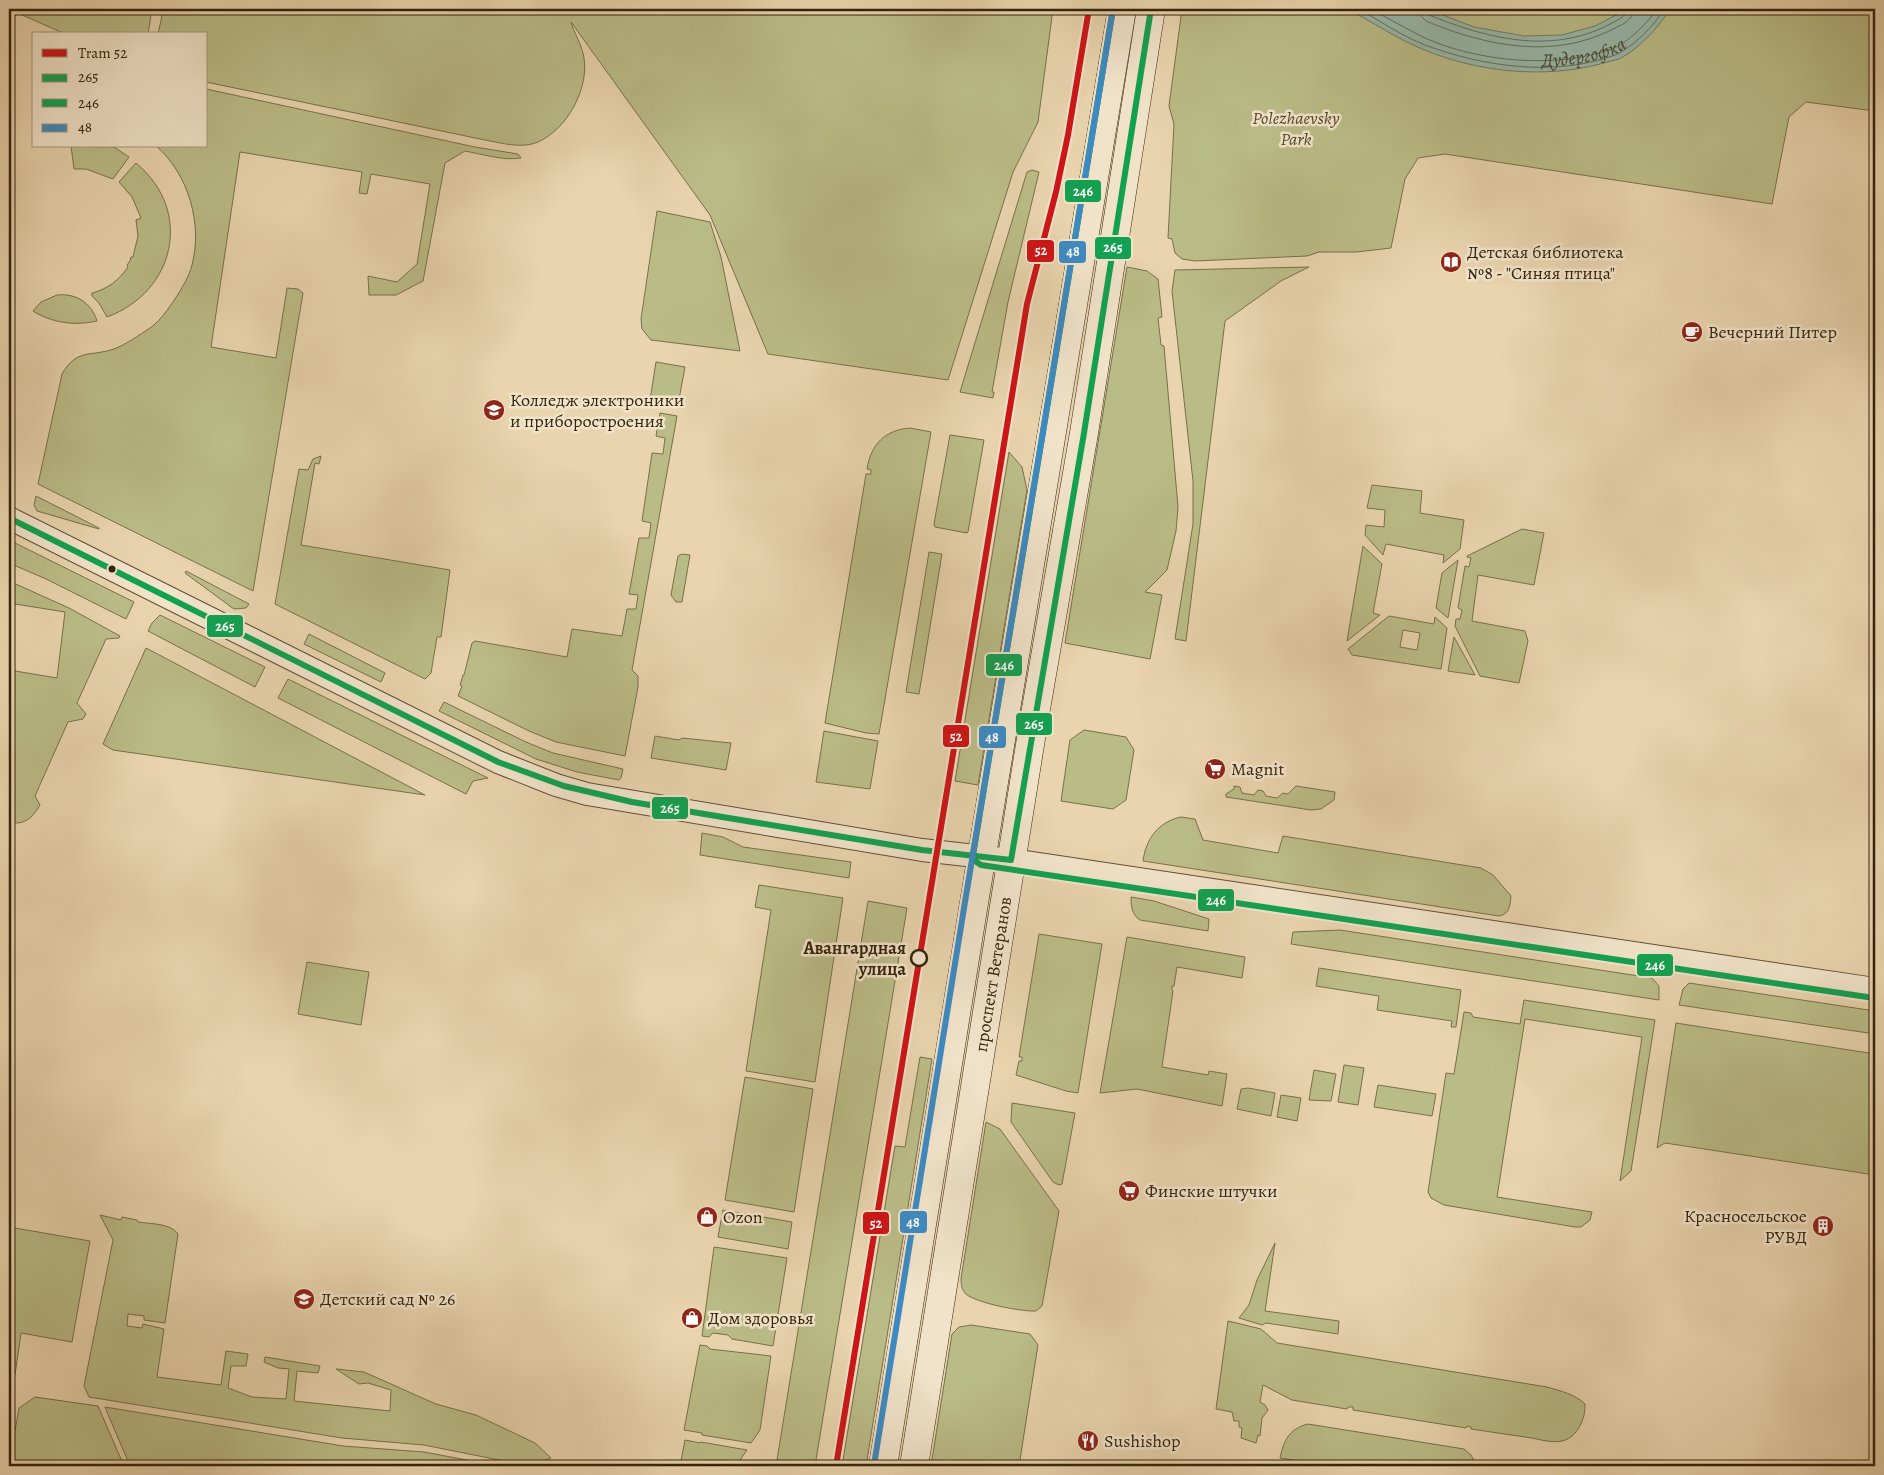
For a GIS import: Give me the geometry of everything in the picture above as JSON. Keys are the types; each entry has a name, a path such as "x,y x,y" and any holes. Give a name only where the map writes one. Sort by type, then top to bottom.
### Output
{"main road":[{"name":"проспект Ветеранов","path":"883,1466 1122,9"},
{"name":"проспект Ветеранов","path":"914,1466 1011,860 1085,423 1151,9"}],"street":[{"path":"9,518 498,762 547,782 588,794 922,850 1011,860 1875,989"}],"green space":[{"path":"9,9 152,9 148,32 61,32"},
{"path":"1053,9 1038,122 1013,172 948,380 768,354 710,215 571,22 582,48 585,70 583,82 574,107 567,118 549,136 532,144 518,145 485,140 208,82 208,32 158,32 163,11"},
{"name":"Polezhaevsky Park","path":"1182,9 1875,9 1875,111 1806,102 1789,117 1772,204 1445,154 1418,158 1405,179 1391,248 1356,252 1319,252 1307,256 1195,261 1182,259 1175,253 1172,239 1168,238 1174,124 1169,106"},
{"path":"208,89 475,147 518,154 521,158 500,158 465,151 445,163 423,281 396,295 369,295 368,276 397,282 417,264 430,184 371,174 367,194 359,193 362,172 240,152 211,347 276,358 287,288 298,289 303,293 253,591 38,484 62,374 73,360 85,355 119,347 150,328 170,307 189,274 195,249 194,216 184,185 177,170 158,148 208,148"},
{"path":"71,148 116,148 129,157 113,179 86,169 74,169"},
{"path":"136,163 154,182 166,204 170,226 169,249 161,270 148,289 130,305 107,317 99,303 92,296 92,293 103,289 117,280 128,267 127,265 131,257 133,257 138,236 136,220 141,218 132,197 119,182"},
{"path":"1032,170 1039,172 1008,302 992,392 994,392 993,398 960,392 1027,172"},
{"path":"657,211 710,222 721,257 740,351 651,340 642,329 641,319"},
{"path":"1127,267 1147,271 1158,279 1162,317 1158,318 1161,345 1164,346 1178,507 1176,531 1167,570 1145,592 1162,595 1150,659 1065,643"},
{"path":"1309,267 1281,281 1225,321 1186,641 1175,639 1193,524 1193,481 1172,291 1175,270"},
{"path":"57,295 76,297 82,300 91,309 97,321 72,323 56,321 33,311 41,302"},
{"path":"656,362 685,367 678,405 650,400"},
{"path":"660,413 677,416 632,670 638,676 638,687 625,756 556,742 529,731 458,696 472,643 475,641 567,657 572,629 622,636 627,609 636,609 638,595 629,594 639,538 649,538 651,523 642,521 652,453 663,454 665,438 656,436"},
{"path":"910,428 931,432 879,734 866,733 825,723 866,474 871,474 871,470 867,469 869,460 876,446 886,435 901,429"},
{"path":"950,435 984,440 967,533 935,527 934,524"},
{"path":"1009,452 1022,467 1027,490 978,785 955,781"},
{"path":"321,456 319,464 315,463 301,545 450,570 441,637 437,637 431,673 425,679 275,604 299,469 308,470 313,459"},
{"path":"1372,485 1422,491 1420,513 1464,520 1460,549 1443,563 1444,555 1386,544 1383,555 1365,535 1366,525 1384,527 1385,510 1367,508"},
{"path":"36,496 99,529 37,511 34,505"},
{"path":"1522,529 1544,533 1534,585 1478,575 1472,621 1525,631 1528,641 1519,683 1480,676 1455,626 1456,619 1460,619 1462,610 1458,608 1465,566 1469,567 1471,558 1467,556"},
{"path":"9,540 134,602 126,619 46,579 9,563"},
{"path":"1363,546 1382,564 1373,613 1380,615 1347,641"},
{"path":"929,552 942,554 919,694 906,692"},
{"path":"682,554 690,555 682,602 676,602 671,595 678,556"},
{"path":"1458,560 1448,618 1436,608 1442,573"},
{"path":"186,571 249,604 246,608 234,609 185,573"},
{"path":"9,581 69,608 120,636 119,638 106,639 77,703 86,714 83,719 68,722 35,796 40,805 31,817 19,823 9,822 9,670 57,678 65,612 9,603"},
{"path":"160,615 265,667 255,687 148,631 152,623"},
{"path":"1389,616 1434,624 1435,617 1447,628 1441,669 1352,655 1348,649","holes":["1403,630 1420,633 1417,650 1400,647"]},
{"path":"309,634 385,673 381,682 304,644"},
{"path":"1454,637 1475,675 1448,671"},
{"path":"146,648 425,795 113,750 103,744"},
{"path":"288,679 488,778 473,781 466,794 278,698"},
{"path":"444,702 553,753 623,769 621,778 619,780 577,772 536,759 439,711"},
{"path":"1084,730 1126,737 1134,750 1126,800 1113,809 1061,801 1070,740"},
{"path":"824,731 878,741 870,789 816,782"},
{"path":"655,736 679,740 682,738 731,743 726,770 651,758"},
{"path":"1234,786 1240,787 1242,793 1254,795 1258,790 1263,791 1266,796 1277,798 1283,793 1288,794 1296,786 1335,792 1334,800 1321,809 1311,810 1226,797 1226,794 1234,789"},
{"path":"1181,817 1195,819 1203,840 1278,853 1283,836 1481,868 1493,875 1511,896 1510,906 1503,915 1499,916 1143,861 1147,846 1154,833 1166,823"},
{"path":"702,833 723,837 743,847 851,862 849,878 700,855"},
{"path":"759,885 843,898 815,1082 746,1071 771,910 755,907"},
{"path":"1131,897 1154,901 1209,919 1208,931 1140,920 1132,910"},
{"path":"868,901 907,908 815,1466 776,1466"},
{"path":"1340,930 1652,978 1659,986 1659,1000 1291,944 1293,932"},
{"path":"1039,934 1102,944 1078,1093 1016,1075 1019,1061 1022,1061 1022,1057 1019,1057"},
{"path":"1127,937 1245,957 1242,978 1177,967 1174,986 1172,986 1173,991 1162,1067 1208,1075 1209,1071 1227,1074 1222,1106 1137,1089 1100,1093"},
{"path":"307,962 369,972 361,1025 298,1014"},
{"path":"1319,968 1461,990 1456,1027 1451,1027 1452,1021 1377,1010 1379,996 1316,986"},
{"path":"1689,983 1875,1011 1875,1034 1679,1005 1683,989"},
{"path":"1524,1000 1655,1020 1631,1171 1620,1181 1642,1037 1525,1019 1497,1197 1592,1212 1590,1220 1581,1227 1444,1205 1431,1198 1428,1192 1446,1073 1454,1074 1464,1012 1471,1013 1473,1017 1520,1024"},
{"path":"1676,1023 1875,1054 1875,1175 1665,1143 1657,1148"},
{"path":"920,1057 932,1059 866,1466 842,1466 895,1146 905,1147"},
{"path":"1344,1065 1364,1068 1358,1105 1338,1102"},
{"path":"1314,1070 1336,1074 1331,1101 1309,1100"},
{"path":"745,1077 813,1089 794,1212 725,1200"},
{"path":"1378,1085 1436,1094 1432,1116 1374,1107"},
{"path":"1248,1088 1275,1093 1271,1116 1237,1109 1241,1089"},
{"path":"1281,1095 1301,1098 1297,1121 1277,1117"},
{"path":"1012,1103 1075,1113 1062,1184 1059,1185 1053,1182 1011,1122"},
{"path":"986,1122 1000,1129 1059,1211 1042,1306 1036,1311 979,1301 966,1294 962,1287 961,1279"},
{"path":"723,1210 792,1222 788,1249 718,1237"},
{"path":"100,1215 121,1220 122,1217 137,1220 138,1222 165,1226 175,1230 178,1234 165,1323 144,1320 144,1316 128,1314 127,1326 142,1328 143,1324 164,1329 157,1377 221,1385 226,1351 248,1354 246,1366 231,1366 228,1388 252,1397 286,1399 289,1369 278,1368 264,1362 265,1357 320,1366 318,1373 297,1371 294,1401 390,1411 391,1390 368,1383 359,1384 336,1369 364,1372 436,1404 476,1415 535,1443 551,1458 529,1466 424,1445 342,1438 89,1397 84,1386 113,1240"},
{"path":"15,1228 90,1241 72,1342 21,1333 15,1375 9,1380 9,1258"},
{"path":"1275,1243 1265,1311 1339,1321 1338,1334 1266,1323 1262,1325 1239,1318 1249,1305 1257,1280"},
{"path":"714,1247 787,1258 773,1346 732,1339 728,1335 713,1333 709,1337 702,1336"},
{"path":"1228,1321 1261,1329 1277,1343 1547,1387 1567,1393 1585,1404 1584,1415 1576,1432 1567,1439 1558,1442 1471,1429 1471,1427 1467,1426 1466,1428 1353,1410 1353,1407 1348,1407 1347,1409 1292,1400 1263,1385 1260,1402 1268,1410 1262,1418 1260,1436 1258,1435 1256,1443 1241,1438 1242,1428 1239,1427 1239,1421 1234,1421 1232,1412 1216,1409"},
{"path":"971,1325 1030,1334 1038,1345 1019,1466 931,1466 952,1334 959,1327"},
{"path":"700,1345 707,1346 710,1349 771,1356 760,1430 751,1443 684,1430"},
{"path":"35,1397 98,1406 124,1466 9,1466 19,1408"},
{"path":"105,1407 343,1446 424,1452 499,1466 130,1466"},
{"path":"1308,1424 1464,1449 1471,1455 1477,1466 1334,1466 1280,1458 1288,1436 1296,1429"},
{"path":"685,1440 747,1450 736,1466 680,1466"}],"water":[{"name":"Дудергофка","path":"1348,9 1427,9 1474,27 1524,36 1562,35 1595,26 1624,9 1670,9 1648,37 1634,50 1619,59 1578,69 1533,72 1487,68 1443,57 1403,40"}],"tram line":[{"name":"52","path":"836,1466 1027,304 1056,192 1068,135 1089,9"}],"transit line":[{"name":"246","path":"1113,9 973,855 975,861 981,865 1874,998"},
{"name":"48","path":"874,1465 1113,9"},
{"name":"265","path":"9,518 498,762 564,786 632,802 922,850 1011,860 1084,433 1151,9"}],"place":[{"name":"Детская библиотека №8 - \"Синяя птица\"","path":"1451,262"},
{"name":"Вечерний Питер","path":"1692,332"},
{"name":"Колледж электроники и приборостроения","path":"494,410"},
{"name":"Magnit","path":"1215,769"},
{"name":"Авангардная улица","path":"919,958"},
{"name":"Финские штучки","path":"1129,1191"},
{"name":"Ozon","path":"707,1217"},
{"name":"Красносельское РУВД","path":"1823,1226"},
{"name":"Детский сад № 26","path":"304,1299"},
{"name":"Дом здоровья","path":"692,1318"},
{"name":"Sushishop","path":"1088,1441"}]}
